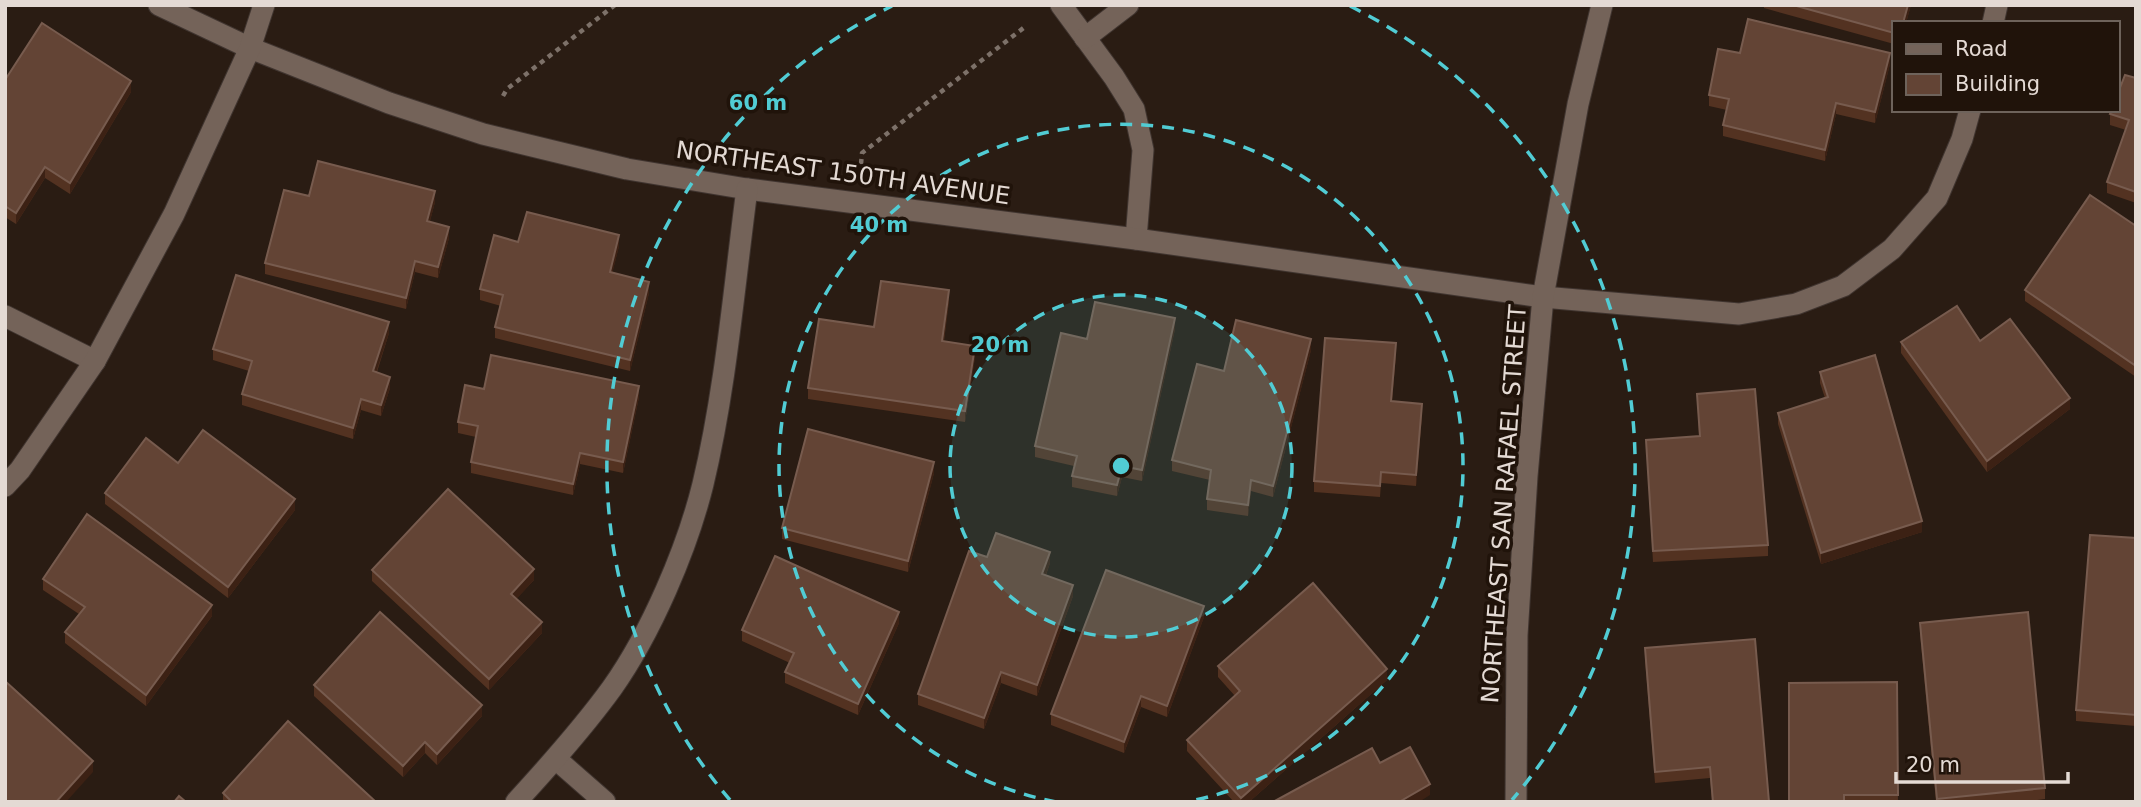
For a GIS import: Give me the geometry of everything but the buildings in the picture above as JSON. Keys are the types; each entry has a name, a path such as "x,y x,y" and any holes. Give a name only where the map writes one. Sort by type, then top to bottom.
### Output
{"street":[{"name":"NORTHEAST 150TH AVENUE","path":"159,5 250,48 389,103 483,134 627,169 747,189 1136,239 1543,297 1739,314 1796,304 1843,286 1892,249 1937,198 1962,139 1969,112"},
{"path":"5,486 20,470 95,361 174,214 250,48 264,5"},
{"path":"1061,5 1134,109 1143,150 1136,239"},
{"path":"1085,38 1128,5"},
{"name":"NORTHEAST SAN RAFAEL STREET","path":"1516,802 1518,621 1527,476 1543,297 1578,104 1602,5"},
{"path":"516,802 556,759 613,686 651,622 681,551 702,486 716,418 747,189"},
{"path":"5,316 95,361"},
{"path":"556,759 605,802"}],"path":[{"path":"483,134 507,89 615,5"},
{"path":"857,203 862,153 1032,22"}]}
